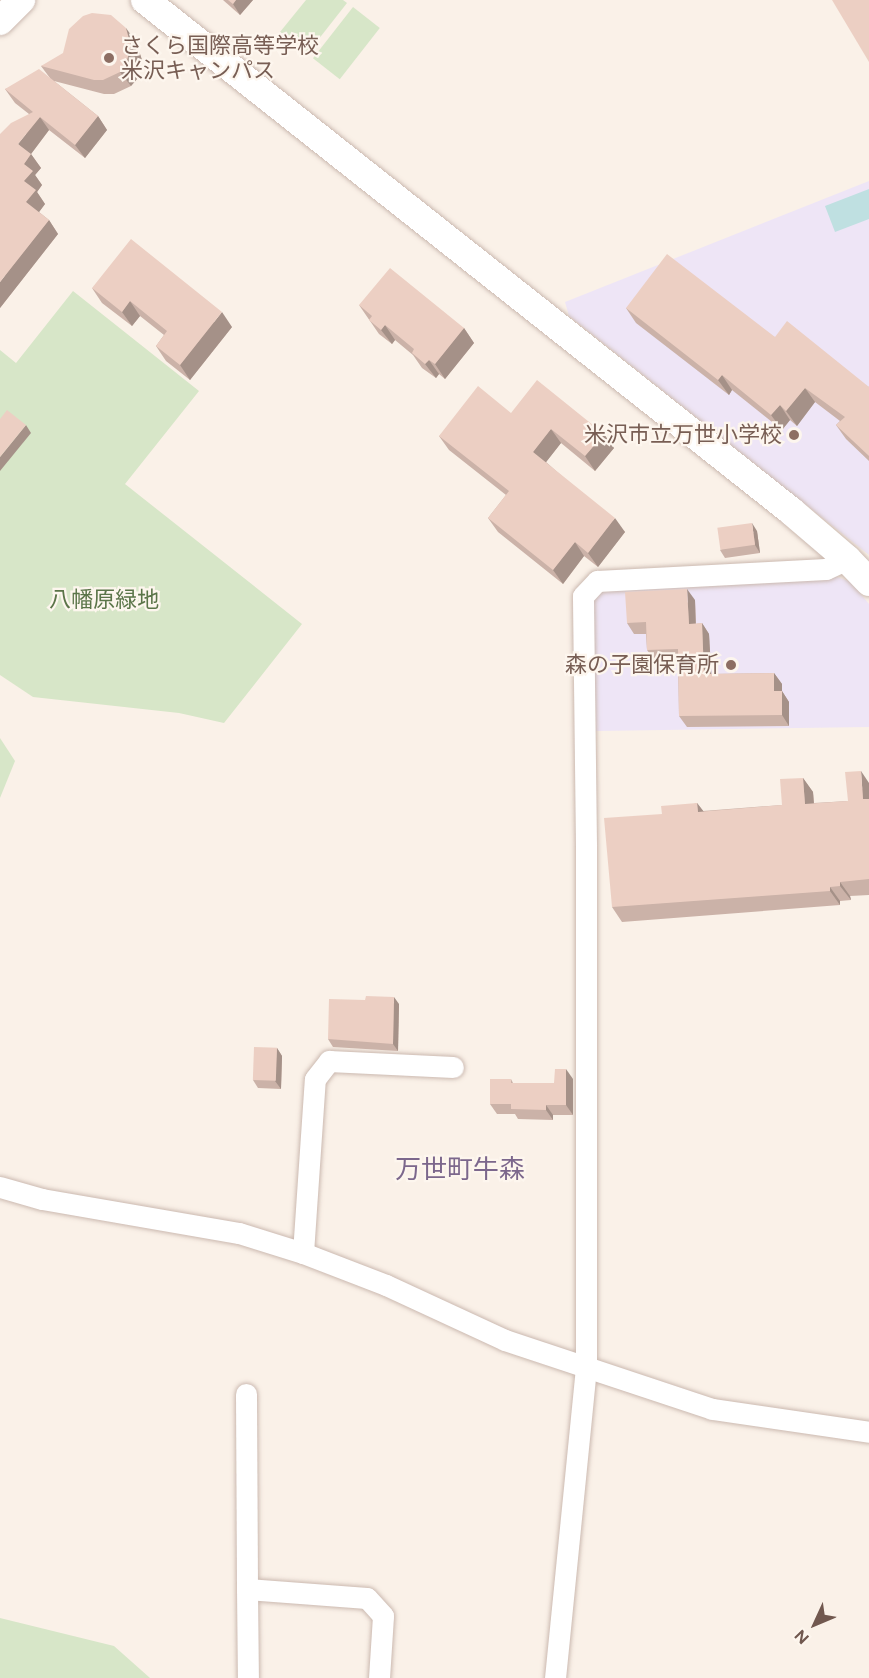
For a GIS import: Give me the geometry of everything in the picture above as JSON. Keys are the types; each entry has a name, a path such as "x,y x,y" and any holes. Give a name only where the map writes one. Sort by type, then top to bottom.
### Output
{"street":[{"path":"0,21 21,0"},
{"path":"145,0 791,511 847,559 869,582"},
{"path":"555,1678 586,1367 584,596 597,581 826,569 847,559"},
{"path":"303,1253 315,1079 329,1061 453,1067"},
{"path":"0,1187 42,1199 239,1233 303,1253 386,1285 505,1340 712,1409 869,1432"},
{"path":"246,1394 248,1678"},
{"path":"247,1589 367,1598 383,1616 379,1678"}],"shaded area":[{"name":"米沢市立万世小学校","path":"869,181 869,555 569,316 565,302"},
{"name":"森の子園保育所","path":"829,574 851,582 869,604 869,727 596,731 592,597 597,591"}],"green space":[{"path":"306,0 343,0 347,3 307,54 280,32"},
{"path":"353,7 380,28 340,79 313,58"},
{"name":"八幡原緑地","path":"73,291 199,391 125,484 302,624 224,723 179,713 33,697 0,675 0,350 16,363"},
{"path":"0,738 15,761 0,798"},
{"path":"0,1618 114,1646 150,1678 0,1678"}],"water":[{"path":"869,189 869,219 835,232 825,206"}],"building":[{"path":"832,0 869,0 869,62"},
{"path":"92,13 111,15 126,28 131,46 126,64 120,72 103,80 94,80 41,66 63,53 69,29 83,16"},
{"path":"39,69 98,116 75,145 40,117 18,144 31,154 24,164 33,171 24,181 36,190 26,202 49,220 0,282 0,134 11,123 33,112 5,89"},
{"path":"131,239 222,312 180,365 156,346 167,331 130,301 122,312 92,288"},
{"path":"667,254 775,337 787,321 869,387 869,456 836,425 845,417 805,388 786,411 780,405 771,415 722,375 718,380 626,308"},
{"path":"390,268 464,328 435,364 429,360 425,364 412,353 414,349 385,325 381,330 369,320 372,316 359,305"},
{"path":"537,380 604,434 585,456 551,429 533,452 615,518 588,553 575,542 553,570 488,518 509,491 439,436 478,386 511,413"},
{"path":"7,410 26,425 0,457 0,419"},
{"path":"752,523 755,545 720,550 717,528"},
{"path":"687,589 689,624 702,623 704,674 774,673 774,691 782,691 782,715 679,716 678,649 647,650 646,622 627,623 625,592"},
{"path":"861,771 863,799 869,799 869,879 840,882 840,886 830,887 830,891 612,907 604,818 662,814 661,806 697,803 698,812 782,805 780,779 803,778 805,804 848,801 845,772"},
{"path":"366,996 394,997 393,1044 328,1039 329,999 365,1000"},
{"path":"254,1047 277,1048 276,1081 253,1080"},
{"path":"555,1069 566,1069 566,1105 546,1105 546,1110 511,1109 511,1104 490,1104 490,1079 511,1079 511,1083 554,1083"}],"place":[{"name":"さくら国際高等学校 米沢キャンパス","path":"109,58"},
{"name":"米沢市立万世小学校","path":"794,435"},
{"name":"森の子園保育所","path":"731,665"}],"district":[{"name":"万世町牛森","path":"460,1170"}]}
